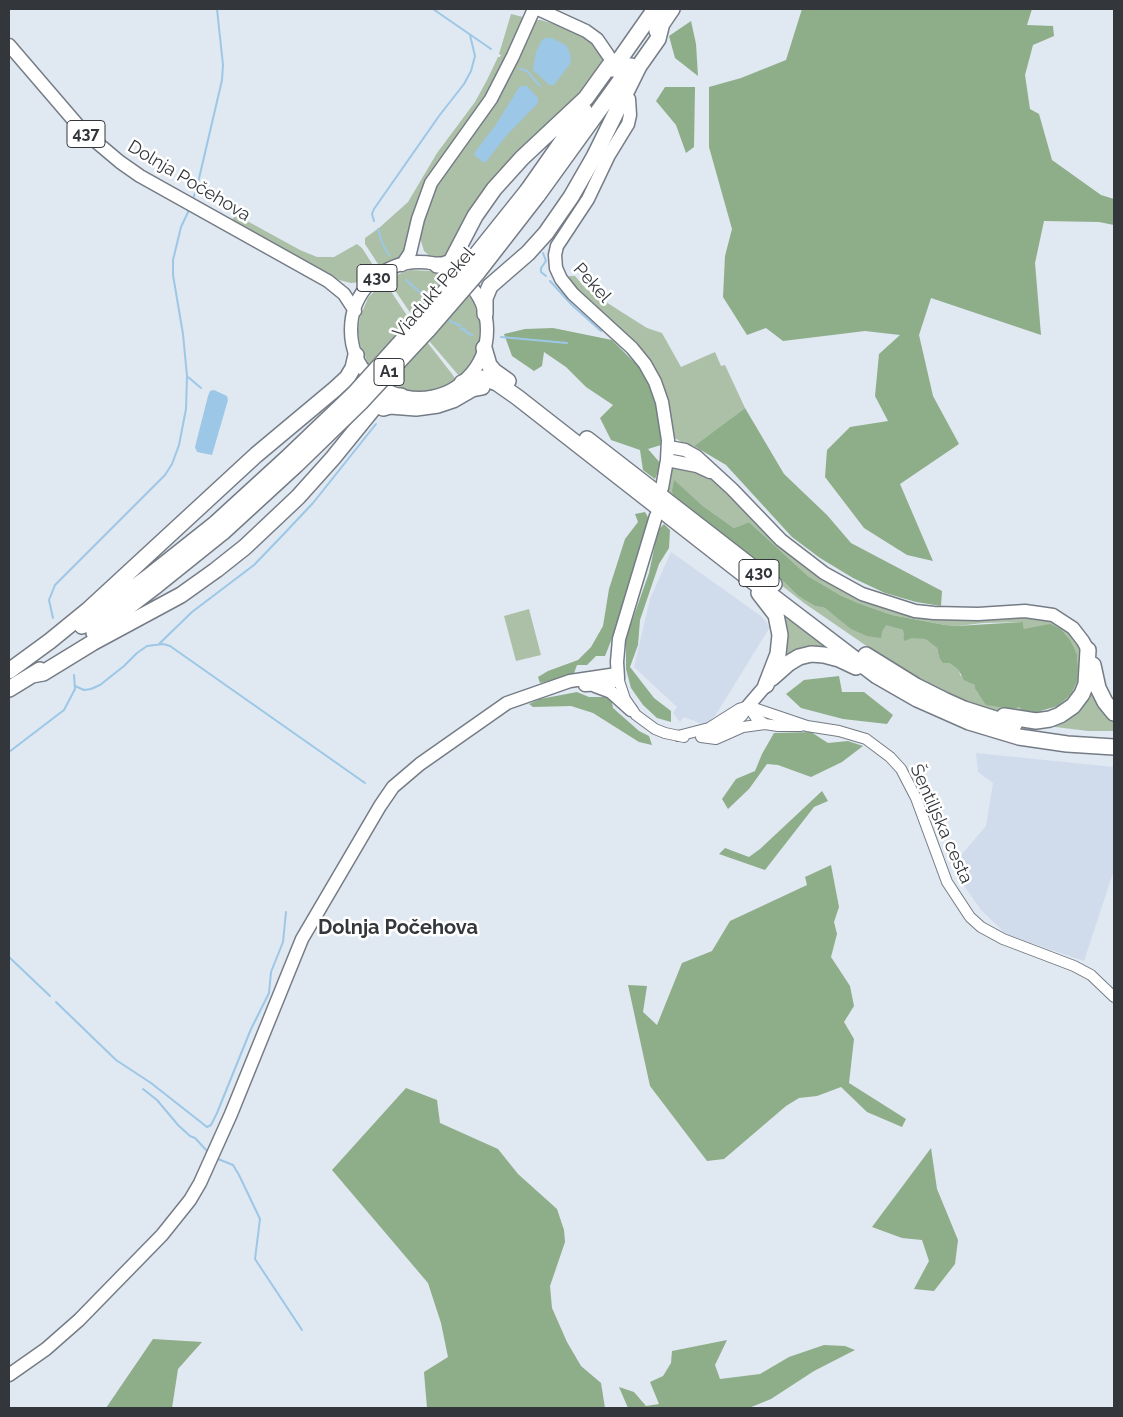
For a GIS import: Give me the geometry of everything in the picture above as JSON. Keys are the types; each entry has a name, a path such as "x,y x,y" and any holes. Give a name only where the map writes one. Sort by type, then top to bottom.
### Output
{"highway":[{"name":"A1","path":"533,193 613,57 655,9"},
{"name":"A1","path":"533,193 672,9"},
{"path":"485,314 486,298 490,286 528,253 546,233 571,197 594,157 639,66 658,39 662,23"},
{"path":"433,264 443,265 451,262 475,216 494,189 522,158 586,98 610,66 613,57"},
{"name":"Viadukt Pekel","path":"219,528 329,433 427,331 478,272 533,193"},
{"name":"430","path":"484,348 489,365 494,371 604,451 818,619 881,665 916,686 964,709 998,720 1043,731 1114,737"},
{"path":"9,672 75,621 256,455 335,389 347,378 353,368 356,355"},
{"name":"430","path":"462,383 477,379 490,380 517,397 742,573 878,676 917,699 969,722 993,730 1043,741 1114,747"},
{"path":"32,675 43,673 92,643 181,595 216,570 245,547 298,497 359,428 384,407 430,407 453,400 472,389 484,386 496,389 540,415"},
{"path":"359,428 380,401 401,396"},
{"name":"A1","path":"9,672 73,633 148,577 219,528"},
{"name":"A1","path":"9,689 79,644 157,585 219,528"},
{"path":"742,573 771,607 779,625 780,644 778,654 766,685"},
{"path":"964,709 1036,721 1060,715 1073,706 1082,694 1086,684 1088,650"},
{"path":"1088,650 1098,688 1105,702 1114,713"},
{"path":"766,685 788,663 799,657 811,654 840,659 864,672 878,676"}],"main road":[{"path":"402,265 410,252 418,219 432,183 490,99 513,56 534,9"},
{"path":"538,9 586,30 613,57"},
{"name":"Dolnja Počehova","path":"9,45 82,130 103,149 140,176 328,281 348,288 368,287"},
{"name":"Pekel","path":"629,99 630,115 628,124 609,155 588,199 557,246 555,255 556,268 561,279 573,294 632,348 645,364 655,382 666,419 668,454 662,488"},
{"path":"416,230 419,248 433,264"},
{"name":"430","path":"433,264 457,274 470,285 480,300 485,314 487,330 484,348 476,368 462,383 451,391 438,396 416,398 401,396 385,388 371,378 356,355 351,328 354,311 361,296 381,275 402,265 433,264"},
{"name":"Dolnja Počehova","path":"328,281 344,294 354,311"},
{"path":"668,454 716,475 782,540 801,556 824,573 862,594 915,610 934,613 978,614 1025,611 1053,615 1073,628 1088,650"},
{"path":"548,688 609,684 617,676 619,639 656,516"},
{"path":"9,1375 46,1350 74,1324 162,1235 190,1200 231,1114 302,939 393,787 420,764 507,703 570,681 617,676"},
{"path":"590,685 611,692 631,710"},
{"path":"748,706 766,685"}],"street":[{"path":"617,676 624,698 631,710 641,720 655,729 678,736 688,738 713,734 742,716 748,706"},
{"path":"678,736 709,728 748,706"},
{"path":"748,706 752,715 765,724"},
{"name":"Šentiljska cesta","path":"748,706 806,726"},
{"name":"Šentiljska cesta","path":"701,737 716,738 743,727 765,724 806,726 846,732 866,739 890,757 901,769 916,798 947,882 970,916 981,926 1003,939 1074,966 1092,975 1114,997"}],"shaded area":[{"path":"671,552 761,616 770,627 715,716 705,725 684,717 680,722 673,713 677,707 634,667 650,599"},
{"path":"976,753 1114,767 1114,870 1084,961 1007,935 981,910 951,867 986,826 993,783 978,772"}],"green space":[{"path":"802,9 1032,9 1027,25 1053,26 1054,36 1033,45 1025,75 1030,109 1039,114 1052,160 1101,195 1114,199 1114,225 1099,222 1044,221 1035,263 1041,335 931,298 919,335 933,396 959,444 900,484 933,561 907,555 864,528 825,477 827,450 850,427 888,421 875,396 879,354 900,335 865,331 783,341 766,328 747,335 723,297 725,256 732,229 709,147 709,87 741,78 786,60"},
{"path":"511,14 523,17 505,62 487,95 440,161 409,246 399,259 380,267 365,244 365,238 408,202 437,153 475,102 498,57 501,55 499,54"},
{"path":"534,20 541,20 563,27 593,41 608,62 446,257 438,259 431,257 424,251 420,238 421,228 432,193"},
{"path":"691,21 696,44 698,76 675,58 669,36"},
{"path":"665,87 695,87 694,147 686,153 676,125 656,101"},
{"path":"238,216 300,250 317,257 334,257 357,244 362,248 376,270 361,282 351,283 339,280 231,221 234,217"},
{"path":"410,270 430,271 448,277 474,303 480,322 479,344 474,358 460,377 430,342 390,283 388,278"},
{"path":"570,276 575,276 586,289 647,328 662,333 681,367 715,352 721,366 725,365 745,408 694,446 683,443 675,438 662,387 567,279"},
{"path":"384,281 410,320 456,380 452,383 429,392 411,391 388,383 369,366 360,344 358,331 360,317 368,298"},
{"path":"553,328 612,340 644,372 659,409 661,445 648,449 661,464 655,479 643,470 640,450 611,440 600,418 613,405 586,387 566,367 544,352 542,366 534,371 512,356 504,334 525,329"},
{"path":"745,408 784,474 827,515 851,543 942,591 941,606 916,602 885,593 853,578 820,558 792,537 726,465 694,446"},
{"path":"674,466 708,475 872,603 1033,615 1048,618 1071,632 1080,646 1084,659 1076,696 1049,716 1004,713 974,705 914,677 804,603 679,505 666,491 670,473","holes":["674,481 703,506 734,528 749,522 808,576 840,595 892,615 957,626 1023,622 1024,629 1061,629 1071,641 1077,654 1078,667 1070,695 1058,706 1045,711 1020,707 1013,709 979,695 975,685 960,675 959,669 939,657 937,648 925,639 903,635 903,630 886,624 882,632 837,617 825,608 815,606 798,596 778,576 761,565 673,495"]},
{"path":"674,480 703,506 734,528 749,522 808,576 840,595 858,603 892,615 945,625 1023,622 1024,629 1050,624 1061,629 1071,641 1077,654 1077,681 1070,695 1058,706 1033,713 1023,713 1020,707 1013,709 986,705 975,689 975,685 964,680 958,669 949,663 943,663 937,648 925,639 912,638 904,641 903,630 886,625 881,638 867,636 851,629 825,608 815,606 798,596 778,576 761,565 673,495"},
{"path":"645,512 649,519 620,618 605,656 596,656 587,665 577,665 573,676 540,683 538,677 548,671 578,660 591,647 603,626 609,589 625,539 638,522 635,514"},
{"path":"664,524 670,530 669,548 659,564 640,620 638,645 630,667 654,698 671,711 671,722 657,718 643,705 631,688 626,669 626,638 649,573 658,530"},
{"path":"773,604 839,655 779,668"},
{"path":"529,609 541,655 516,661 504,616"},
{"path":"839,676 842,692 864,692 893,715 887,724 843,719 801,708 786,694 804,680"},
{"path":"1089,685 1114,717 1114,731 1088,731 1039,725"},
{"path":"577,692 589,697 611,697 613,708 639,731 649,736 652,745 639,742 593,713 571,706 533,707 529,704 540,699"},
{"path":"811,732 828,743 848,741 863,746 842,762 811,777 778,765 767,764 749,789 728,809 722,799 736,779 755,771 774,733"},
{"path":"822,791 828,801 814,807 765,870 719,854 725,848 749,857"},
{"path":"831,865 839,907 834,922 837,934 831,957 850,986 854,1006 844,1022 854,1039 849,1083 906,1119 902,1127 867,1112 841,1087 817,1096 799,1098 786,1106 724,1159 707,1161 650,1086 628,985 647,986 643,1012 657,1025 682,963 712,951 730,921 807,885 805,877"},
{"path":"406,1088 437,1100 440,1123 498,1149 518,1174 557,1209 564,1230 565,1242 550,1286 552,1308 567,1342 581,1366 601,1383 605,1408 427,1408 424,1372 448,1357 441,1323 428,1283 332,1170"},
{"path":"931,1148 937,1189 958,1240 955,1264 934,1291 914,1289 929,1261 922,1240 902,1238 872,1227"},
{"path":"153,1339 202,1342 178,1369 172,1408 106,1408"},
{"path":"727,1340 715,1365 720,1379 760,1374 789,1357 824,1345 845,1346 855,1350 814,1371 771,1399 749,1408 628,1408 619,1387 634,1392 646,1406 659,1404 650,1382 663,1376 671,1363 672,1351"}],"water":[{"path":"552,38 567,46 571,57 570,64 554,85 549,85 533,70 536,52 542,40"},
{"path":"520,86 527,86 538,98 538,103 506,136 486,162 483,162 474,155 475,152 495,126"},
{"path":"214,390 227,396 228,400 212,455 197,452 195,447 208,396 210,391"}],"waterway":[{"path":"193,199 222,80 223,65 217,9"},
{"path":"433,9 491,49"},
{"path":"374,221 372,214 374,209 439,116 464,84 471,71 475,56 470,35"},
{"path":"520,69 527,71 540,86"},
{"path":"53,618 49,600 55,585 165,475 172,464 179,445 186,409 187,376 183,334 173,275 173,260 181,227 190,208"},
{"path":"378,229 383,245 389,255"},
{"path":"543,253 546,261 541,268 541,272 546,276"},
{"path":"406,280 430,301"},
{"path":"550,281 572,305 601,331"},
{"path":"448,318 451,322 460,325 462,330 465,329 466,332 472,335"},
{"path":"501,337 567,343"},
{"path":"188,377 201,388"},
{"path":"159,644 192,612 254,565 313,503 376,424"},
{"path":"75,686 84,690 91,689 100,685 147,646 163,644 170,646 365,783"},
{"path":"9,752 64,710 75,689 74,675"},
{"path":"56,1002 116,1060 151,1083 207,1127 211,1125 217,1113 251,1029 269,993 271,972 283,942 286,912"},
{"path":"9,957 50,996"},
{"path":"143,1089 157,1100 178,1125 195,1138 207,1151"},
{"path":"218,1159 233,1165 239,1175 260,1219 255,1259 302,1330"}],"district":[{"name":"Dolnja Počehova","path":"398,928"}]}
